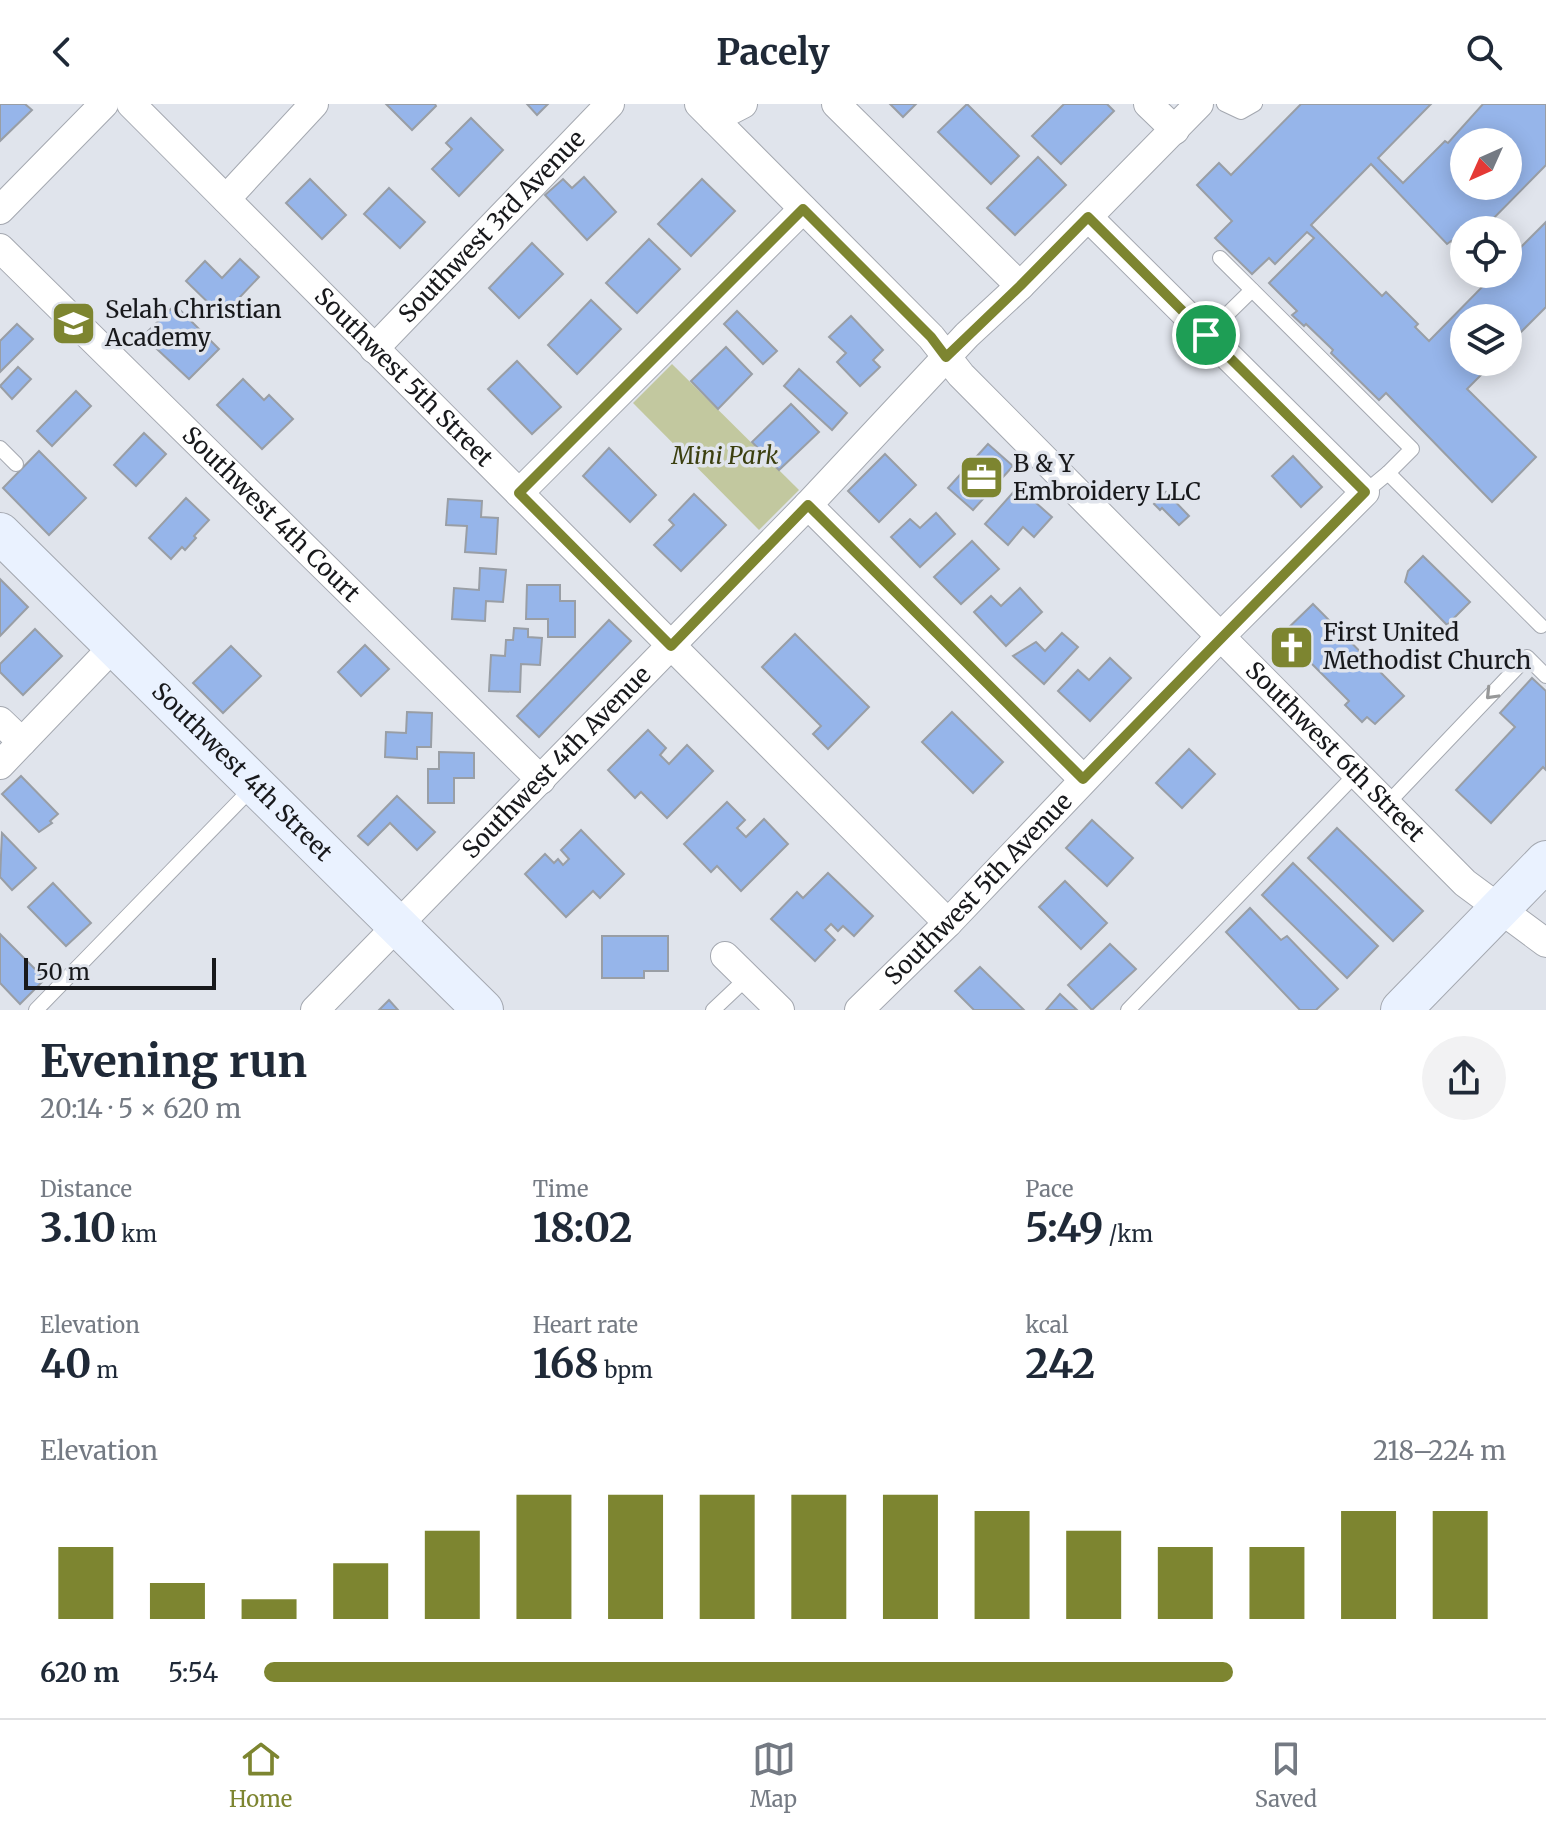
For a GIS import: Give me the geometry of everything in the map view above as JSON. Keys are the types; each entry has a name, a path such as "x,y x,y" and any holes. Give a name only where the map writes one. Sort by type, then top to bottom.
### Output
{"street":[{"path":"0,210 104,104"},
{"name":"Southwest 5th Street","path":"131,104 948,923"},
{"path":"226,199 314,104"},
{"name":"Southwest 3rd Avenue","path":"374,349 610,104"},
{"path":"706,112 743,104"},
{"path":"836,104 1020,286"},
{"path":"1148,104 1175,130"},
{"name":"Southwest 4th Avenue","path":"315,1010 808,505 946,357 1199,104"},
{"name":"Southwest 6th Street","path":"706,112 931,337 961,375 1465,883 1546,943"},
{"path":"519,493 803,209"},
{"path":"1088,217 1365,492"},
{"name":"Southwest 4th Court","path":"0,248 541,780"},
{"name":"Southwest 5th Avenue","path":"859,1010 948,923 1220,637 1365,492"},
{"path":"808,505 1083,779"},
{"name":"Southwest 4th Street","path":"0,533 483,1010"},
{"path":"0,765 114,646"},
{"path":"0,721 22,742"},
{"path":"1401,1010 1546,861"},
{"path":"725,956 780,1010"}],"lane":[{"path":"1224,104 1241,112 1255,104"},
{"path":"1220,258 1412,449 1365,492"},
{"path":"1206,335 1252,290"},
{"path":"0,448 16,464"},
{"path":"1388,473 1541,626"},
{"path":"1387,804 1527,657 1546,676"},
{"path":"1128,1010 1356,774"},
{"path":"36,1010 255,785"},
{"path":"713,1010 747,978"}],"green space":[{"name":"Mini Park","path":"672,364 799,490 759,530 633,403"}],"building":[{"path":"0,104 25,104 32,110 0,141"},
{"path":"386,104 435,104 436,106 412,130"},
{"path":"527,104 548,104 537,115"},
{"path":"890,104 916,104 903,117"},
{"path":"967,104 1019,156 991,184 938,132"},
{"path":"1064,104 1107,104 1114,111 1061,164 1032,136"},
{"path":"1301,104 1431,104 1378,158 1403,183 1445,141 1450,141 1450,200 1512,200 1496,216 1450,216 1450,242 1447,244 1371,164 1311,225 1382,296 1386,292 1418,324 1415,327 1429,341 1450,320 1450,376 1480,376 1467,389 1536,457 1492,502 1386,393 1379,400 1331,353 1333,350 1292,315 1297,311 1269,283 1314,238 1307,232 1275,264 1269,258 1252,274 1215,238 1232,221 1197,185 1219,163 1231,175"},
{"path":"1483,104 1546,104 1546,165 1522,189 1522,128 1461,128"},
{"path":"471,118 503,150 459,196 432,169 452,149 446,143"},
{"path":"1038,157 1066,185 1015,235 987,208"},
{"path":"584,177 616,212 587,240 545,195 563,179 572,188"},
{"path":"310,179 346,215 322,239 286,203"},
{"path":"702,179 735,211 691,256 658,224"},
{"path":"389,188 425,222 400,248 364,214"},
{"path":"1546,222 1546,307 1522,331 1522,304 1465,304 1481,288 1522,288 1522,246"},
{"path":"649,239 680,269 637,313 606,283"},
{"path":"532,243 563,274 519,318 489,288"},
{"path":"240,259 259,277 222,316 186,281 205,261 222,278"},
{"path":"591,300 621,329 577,374 548,345"},
{"path":"175,305 219,349 189,379 143,336"},
{"path":"737,311 777,351 763,364 724,324"},
{"path":"851,316 883,350 873,360 880,367 860,386 837,362 846,353 829,337"},
{"path":"17,324 33,339 0,372 0,341"},
{"path":"726,347 752,374 718,409 691,381"},
{"path":"517,361 561,407 532,434 488,389"},
{"path":"18,367 31,379 12,399 0,386"},
{"path":"799,369 847,413 832,430 784,386"},
{"path":"243,379 264,400 269,395 293,419 262,449 217,405"},
{"path":"76,391 91,406 52,446 37,431"},
{"path":"791,404 819,432 779,470 752,442"},
{"path":"144,433 166,454 136,486 114,465"},
{"path":"988,444 1013,466 973,510 948,488"},
{"path":"609,448 656,495 630,522 583,476"},
{"path":"39,451 86,498 49,535 3,488"},
{"path":"885,454 916,485 879,522 848,491"},
{"path":"1293,456 1322,487 1301,507 1272,476"},
{"path":"1018,487 1052,517 1034,537 1023,527 1008,545 985,524"},
{"path":"1166,492 1189,516 1179,525 1154,504"},
{"path":"694,494 726,525 681,571 654,545 674,525 669,520"},
{"path":"186,498 209,520 185,550 182,547 171,559 149,538"},
{"path":"448,499 482,501 481,517 498,518 496,554 465,552 467,526 446,525"},
{"path":"936,513 955,534 920,567 891,537 910,519 920,528"},
{"path":"972,541 999,569 961,604 934,577"},
{"path":"1423,556 1470,602 1447,625 1405,582 1408,571"},
{"path":"480,568 506,570 503,602 486,601 485,621 452,619 454,588 479,590"},
{"path":"0,579 28,607 0,636"},
{"path":"527,585 560,585 560,601 575,601 575,637 548,637 548,619 526,619"},
{"path":"1020,588 1042,612 1006,646 974,612 991,596 1001,606"},
{"path":"1313,604 1404,696 1375,724 1367,717 1362,722 1345,705 1349,701 1282,634"},
{"path":"609,620 631,641 539,737 517,716"},
{"path":"514,628 528,629 528,637 542,638 540,665 521,664 520,692 489,691 491,655 505,656 506,640 513,640"},
{"path":"35,629 62,656 23,695 0,672 0,664"},
{"path":"1062,633 1078,647 1044,684 1013,656 1036,642 1045,651"},
{"path":"795,634 869,707 828,749 813,734 821,726 762,667"},
{"path":"365,645 389,669 361,696 338,672"},
{"path":"231,646 261,676 223,713 193,683"},
{"path":"1110,658 1131,678 1090,721 1058,691 1078,670 1089,680"},
{"path":"1532,678 1546,691 1546,770 1543,767 1491,823 1456,790 1515,727 1500,713"},
{"path":"407,712 432,713 431,747 417,747 417,759 385,757 386,732 406,733"},
{"path":"952,712 1003,762 973,793 922,742"},
{"path":"648,730 666,748 660,755 669,764 687,745 713,771 667,818 641,792 635,798 608,770"},
{"path":"1189,749 1215,774 1182,808 1156,783"},
{"path":"439,752 474,753 474,778 454,778 454,803 428,803 428,769 439,769"},
{"path":"21,776 58,814 50,821 52,823 39,832 2,794"},
{"path":"397,796 435,832 417,850 390,823 368,845 358,836"},
{"path":"727,802 745,820 737,828 746,837 764,819 788,844 741,891 717,866 711,872 684,844"},
{"path":"1092,820 1133,858 1107,886 1066,848"},
{"path":"1337,828 1423,911 1393,941 1308,858"},
{"path":"581,830 624,874 600,898 593,891 566,917 525,874 545,854 554,863 558,859 563,865 569,859 561,850"},
{"path":"2,833 36,868 12,890 0,877"},
{"path":"1293,863 1378,946 1347,978 1262,895"},
{"path":"828,873 873,916 854,936 843,926 838,931 831,924 825,930 835,940 815,961 771,919 797,892 803,898"},
{"path":"1065,881 1107,923 1081,949 1039,907"},
{"path":"53,883 91,923 66,946 28,907"},
{"path":"1250,908 1281,940 1287,936 1338,989 1316,1010 1300,1010 1226,932"},
{"path":"0,934 45,979 20,1004 0,983"},
{"path":"602,936 668,936 668,971 644,971 644,978 602,978"},
{"path":"1110,944 1136,969 1092,1010 1068,985"},
{"path":"980,967 1024,1010 974,1010 955,991"},
{"path":"1060,994 1077,1010 1046,1010"},
{"path":"389,1000 398,1010 379,1010"}],"place":[{"name":"Selah Christian Academy","path":"74,324"},
{"name":"B & Y Embroidery LLC","path":"982,478"},
{"name":"First United Methodist Church","path":"1292,647"}],"route":[{"path":"803,209 931,337 946,357 1088,217 1206,335 1365,492 1083,779 808,505 671,646 519,493 803,209"}]}
